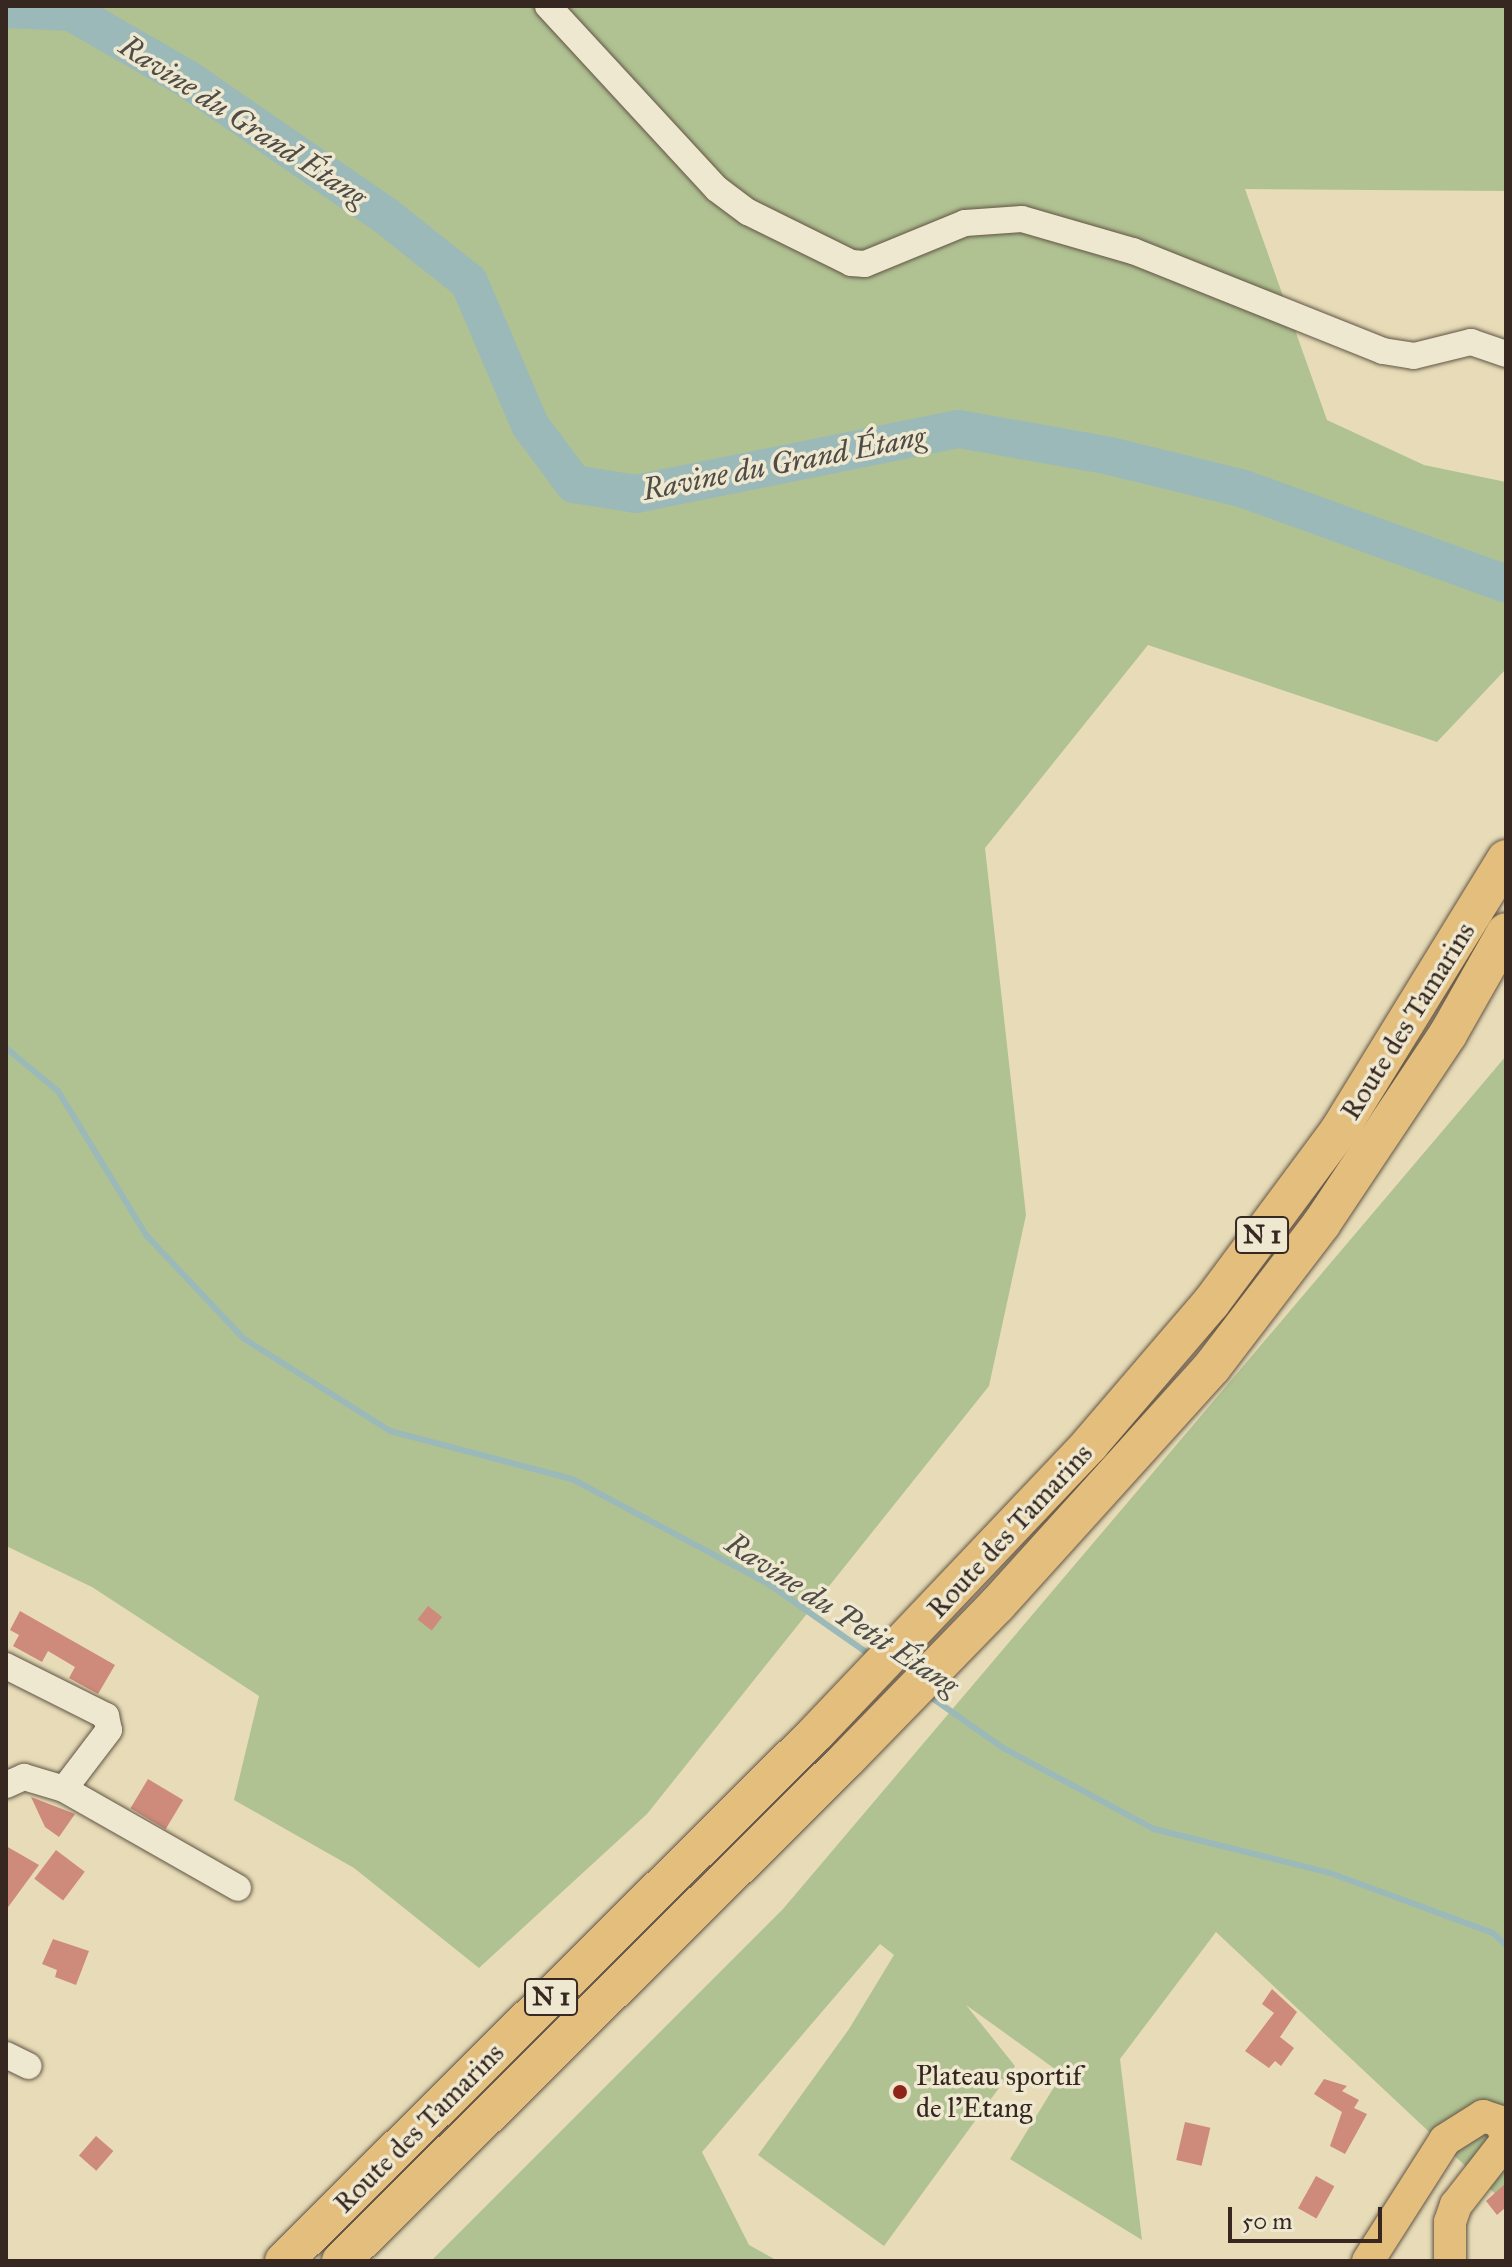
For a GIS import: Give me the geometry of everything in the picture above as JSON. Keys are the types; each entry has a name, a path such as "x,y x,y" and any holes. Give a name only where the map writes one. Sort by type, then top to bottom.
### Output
{"highway":[{"name":"Route des Tamarins","path":"284,2261 971,1576 1211,1303 1340,1129 1506,859"},
{"name":"Route des Tamarins","path":"341,2261 847,1759 997,1605 1212,1367 1322,1223 1448,1034 1506,932"}],"main road":[{"path":"1368,2261 1445,2140 1483,2116 1505,2130 1456,2205 1450,2222 1450,2261"}],"street":[{"path":"548,6 717,189 748,212 851,263 865,264 965,223 1022,219 1133,251 1383,351 1414,356 1471,342 1506,354"},
{"path":"6,1666 106,1716 109,1730 64,1789"},
{"path":"6,1785 24,1777 64,1789 238,1888"}],"green space":[{"path":"6,6 1506,6 1506,191 1245,189 1327,420 1424,465 1506,482 1506,669 1437,742 1148,645 985,848 1026,1215 989,1386 647,1814 479,1968 354,1868 234,1800 259,1696 92,1587 6,1546"},
{"path":"1506,1056 1506,2204 1216,1932 1120,2059 1142,2240 1010,2159 1062,2074 966,2005 1015,2066 884,2246 758,2155 849,2029 894,1955 880,1944 702,2152 749,2245 778,2261 431,2261 783,1909"}],"building":[{"path":"428,1606 442,1617 432,1630 418,1619"},
{"path":"20,1611 115,1665 98,1694 69,1678 75,1667 48,1651 42,1662 13,1646 19,1635 10,1630"},
{"path":"148,1779 183,1800 166,1829 130,1808"},
{"path":"31,1797 75,1814 59,1837 45,1827"},
{"path":"6,1846 39,1865 6,1910"},
{"path":"56,1850 85,1872 63,1900 34,1879"},
{"path":"53,1939 89,1951 76,1985 55,1977 57,1970 42,1964"},
{"path":"1272,1989 1297,2012 1280,2037 1294,2048 1281,2066 1275,2061 1269,2068 1245,2051 1274,2013 1262,2004"},
{"path":"1324,2079 1347,2086 1342,2091 1359,2100 1354,2108 1367,2114 1345,2154 1330,2146 1342,2112 1314,2094"},
{"path":"1185,2122 1210,2128 1202,2166 1176,2160"},
{"path":"96,2136 113,2151 96,2171 79,2156"},
{"path":"1316,2176 1334,2186 1316,2219 1298,2208"},
{"path":"1506,2183 1506,2207 1497,2215 1486,2201"}],"waterway":[{"name":"Ravine du Grand Étang","path":"6,9 71,12 186,78 386,216 469,282 530,425 574,484 636,494 959,429 1110,456 1244,489 1506,584"},
{"name":"Ravine du Petit Étang","path":"6,1048 58,1091 147,1236 243,1338 390,1431 572,1479 767,1583 873,1657"},
{"name":"Ravine du Petit Étang","path":"928,1695 1003,1748 1154,1829 1330,1873 1493,1933 1506,1945"}],"place":[{"name":"Plateau sportif de l'Etang","path":"900,2092"}]}
